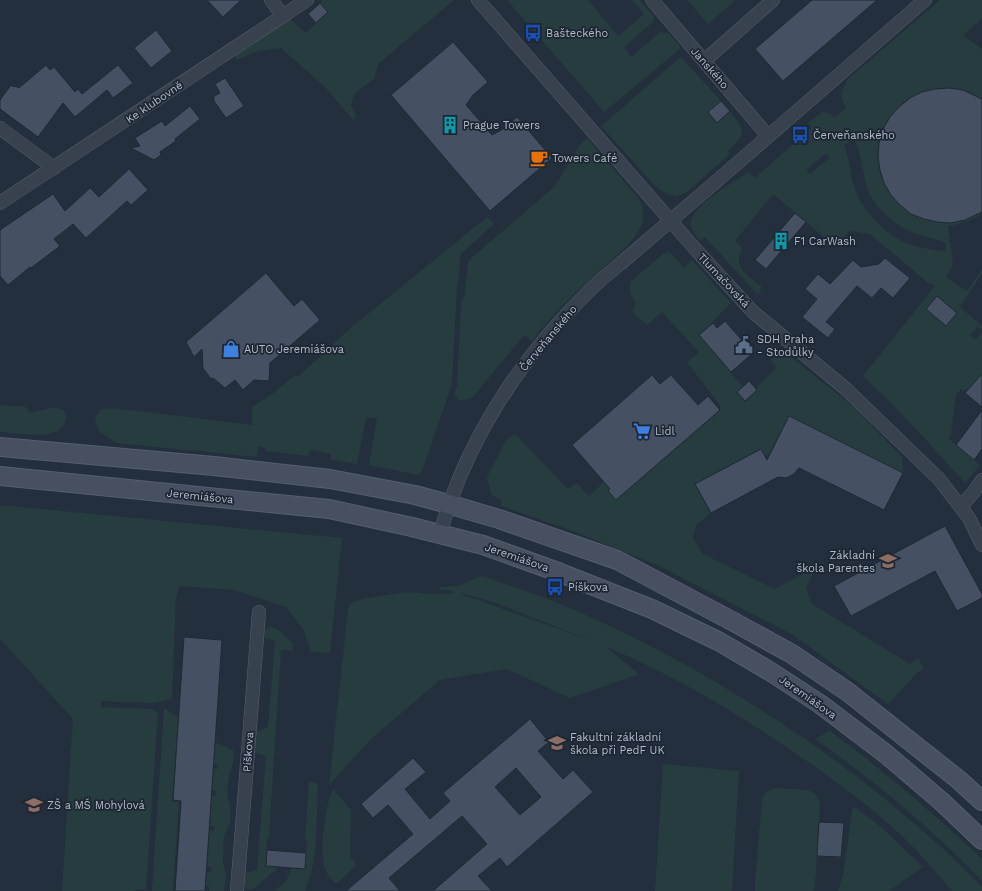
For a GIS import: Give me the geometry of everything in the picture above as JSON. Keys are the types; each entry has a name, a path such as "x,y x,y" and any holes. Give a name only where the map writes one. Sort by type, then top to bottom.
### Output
{"main road":[{"path":"0,447 214,466 330,479 415,495 448,504 617,560 739,624 792,654 848,692 959,780 982,801"},
{"name":"Jeremiášova","path":"0,476 328,509 483,545 558,572 652,609 726,646 771,672 814,700 874,745 941,801 982,840"}],"street":[{"path":"271,0 283,16"},
{"name":"Ke klubovně","path":"0,203 307,0"},
{"name":"Tlumačovská","path":"478,0 725,283 753,312 846,389 939,479 961,506 976,531 982,545"},
{"name":"Janského","path":"652,0 768,136"},
{"path":"704,61 773,0"},
{"name":"Červeňanského","path":"448,504 461,473 495,406 529,357 554,326 592,287 925,0"},
{"path":"0,128 54,168"},
{"path":"961,506 982,480"},
{"path":"440,534 448,504"},
{"name":"Píškova","path":"237,891 259,612"}],"green space":[{"path":"323,0 454,0 378,64 374,79 354,94 351,105 356,115 354,121 324,86 281,48 258,51 237,60 233,55 289,18 306,33 328,12 320,2"},
{"path":"507,0 588,0 618,36 644,14 632,0 640,0 654,16 653,22 624,47 631,57 660,32 669,33 681,48 604,112"},
{"path":"687,0 736,0 708,24"},
{"path":"940,0 982,0 982,19 963,35 982,49 982,99 963,90 909,99 900,105 894,113 879,144 879,165 884,183 895,199 909,211 926,219 944,223 963,220 982,212 982,214 970,220 948,226 953,265 946,277 967,291 982,269 982,273 960,307 982,326 982,330 978,326 970,335 975,340 982,332 982,381 970,393 966,389 964,391 961,389 956,395 951,434 948,438 980,465 965,483 915,428 863,376 935,286 927,282 870,234 849,231 836,247 773,194 735,241 742,248 739,255 739,261 743,271 762,287 758,295 705,237 700,241 691,227 691,222 699,208 725,187 749,172 755,178 811,128 808,123 822,112 829,113 835,117 846,108 842,100 842,94 848,79","holes":["854,139 859,151 868,190 877,205 889,218 904,228 920,235 946,243 946,251 924,248 907,243 897,238 880,226 866,210 856,192 844,145","826,153 830,157 810,174 806,170"]},
{"path":"681,57 721,101 708,113 717,123 730,111 739,123 742,132 739,140 728,151 730,154 687,192 674,196 667,194 655,186 601,126"},
{"path":"587,138 639,199 643,214 643,221 640,228 628,245 565,303 532,341 524,335 472,398 459,401 454,395 457,386 461,303 465,294 468,261 554,187 580,145"},
{"path":"487,217 494,224 461,254 457,288 452,384 422,471 418,475 369,465 377,418 366,417 357,464 331,460 331,454 310,450 308,456 265,451 265,448 258,446 257,457 117,443 99,432 95,418 101,409 113,408 252,425 252,407 275,392 295,375 298,377 347,331"},
{"path":"670,252 684,268 692,260 731,303 699,335 743,387 737,392 744,400 757,390 758,386 776,368 771,359 782,350 853,406 902,457 903,473 789,416 770,453 765,457 760,449 695,484 711,513 696,525 693,538 703,554 775,589 817,566 806,588 812,604 910,664 918,658 924,669 918,672 888,704 793,635 659,566 570,530 501,506 501,500 491,494 487,477 506,440 515,434 568,489 577,483 589,496 604,482 610,489 608,491 616,500 720,410 721,407 687,362 699,352 662,312 647,325 632,312 636,304 630,293 630,282 663,254"},
{"path":"0,405 26,407 30,413 54,408 62,409 65,412 66,419 59,430 49,434 35,435 0,432"},
{"path":"0,505 342,538 330,653 311,652 303,629 286,607 234,590 179,586 176,599 172,699 154,703 101,701 101,707 152,709 158,713 146,890 62,891 73,719 0,639"},
{"path":"483,576 552,601 593,618 634,637 693,669 773,717 824,752 873,789 952,857 982,887 982,891 952,891 921,855 892,826 811,764 737,715 686,685 606,647 639,674 570,698 507,669 440,680 371,739 329,785 348,609 351,603 362,599 407,592 433,594 455,593 449,590 439,590 440,587 461,585","holes":["461,593 493,602 595,642"]},
{"path":"271,627 277,629 292,643 293,651 281,650 266,866 277,867 279,851 277,869 253,889 247,890 244,885 245,873 257,870 266,756 255,753 256,732 268,727 275,641 263,637 265,630"},
{"path":"164,708 179,718 172,802 179,802 173,891 152,891"},
{"path":"830,731 904,790 976,853 982,859 982,881 943,842 881,788 815,739"},
{"path":"215,742 234,751 227,790 228,800 230,803 230,823 224,836 223,863 226,876 224,891 209,891 209,886 204,886 202,872 211,872 211,867 203,866 207,831 214,831 214,826 206,826 211,796 215,796 216,791 211,791 213,769 217,769 218,764 213,764"},
{"path":"663,764 739,771 732,891 655,891"},
{"path":"309,781 318,784 316,841 311,876 305,891 274,891 286,881 292,868 305,869 307,840 305,840"},
{"path":"776,788 808,790 815,794 820,802 815,886 813,891 755,891 762,798 767,791"},
{"path":"333,789 351,810 350,857 357,865 336,884 328,875 323,861 325,817"},
{"path":"853,806 880,826 923,867 889,891 838,891 843,875"}],"building":[{"path":"207,0 241,0 223,17"},
{"path":"812,0 877,0 783,81 755,49"},
{"path":"320,3 328,12 316,23 308,14"},
{"path":"156,30 172,51 151,68 134,48"},
{"name":"Prague Towers","path":"453,42 488,82 473,95 466,105 492,135 503,129 517,117 552,158 490,211 391,95"},
{"path":"46,65 50,70 54,67 75,92 78,89 82,94 118,65 133,83 113,98 107,90 75,117 63,103 38,137 0,109 0,100 11,85 19,88"},
{"path":"225,78 244,106 226,118 214,101 214,96 220,93 215,84"},
{"path":"949,88 963,90 982,99 982,212 965,220 951,223 924,219 911,214 900,205 891,195 884,183 878,157 879,143 883,129 890,117 899,107 910,98 922,92"},
{"path":"721,101 730,111 717,123 708,112"},
{"path":"190,106 200,119 175,139 176,141 160,152 161,155 154,160 131,148 140,146 135,138 162,121 165,126"},
{"path":"129,169 148,190 131,205 127,201 86,238 73,224 54,239 60,246 31,268 30,267 8,285 0,276 0,230 53,194 65,211 90,188 99,197"},
{"name":"F1 CarWash","path":"795,213 806,222 766,269 755,260"},
{"path":"885,258 910,278 893,298 881,288 872,298 857,286 826,322 835,329 828,338 802,317 817,299 805,289 818,274 830,284 853,260 861,267 879,264"},
{"path":"266,273 294,306 302,299 320,320 270,363 269,381 254,380 243,390 235,380 225,388 213,378 211,379 203,368 202,349 194,357 186,342"},
{"path":"937,296 957,313 946,326 926,309"},
{"path":"725,321 753,353 731,372 699,335 713,323 717,328"},
{"path":"982,374 982,407 965,393"},
{"name":"Lidl","path":"652,375 660,384 671,375 698,405 708,396 720,410 616,500 608,491 610,489 572,445"},
{"path":"749,381 757,390 745,401 737,392"},
{"path":"982,410 982,449 974,460 956,445"},
{"path":"789,416 903,473 884,510 799,468 794,474 786,478 778,477 711,513 695,484 761,449 767,460"},
{"path":"945,526 982,594 982,598 957,611 935,571 851,616 834,586"},
{"path":"184,637 222,640 205,891 175,891 181,801 173,800"},
{"path":"530,719 549,742 538,751 563,779 573,770 593,792 507,867 500,858 478,876 492,891 433,891 487,844 462,816 389,878 400,891 346,891 413,834 388,805 373,818 361,804 413,758 426,772 405,789 430,819 450,801 443,793","holes":["516,768 541,797 520,815 495,787"]},
{"path":"819,822 844,823 841,857 817,856"},
{"path":"267,850 306,853 305,869 266,866"}],"place":[{"name":"Bašteckého","path":"533,33"},
{"name":"Prague Towers","path":"450,125"},
{"name":"Červeňanského","path":"800,135"},
{"name":"Towers Café","path":"539,158"},
{"name":"F1 CarWash","path":"781,241"},
{"name":"SDH Praha - Stodůlky","path":"744,345"},
{"name":"AUTO Jeremiášova","path":"231,349"},
{"name":"Lidl","path":"642,431"},
{"name":"Základní škola Parentes","path":"888,561"},
{"name":"Píškova","path":"555,587"},
{"name":"Fakultní základní škola při PedF UK","path":"557,743"},
{"name":"ZŠ a MŠ Mohylová","path":"34,805"}]}
